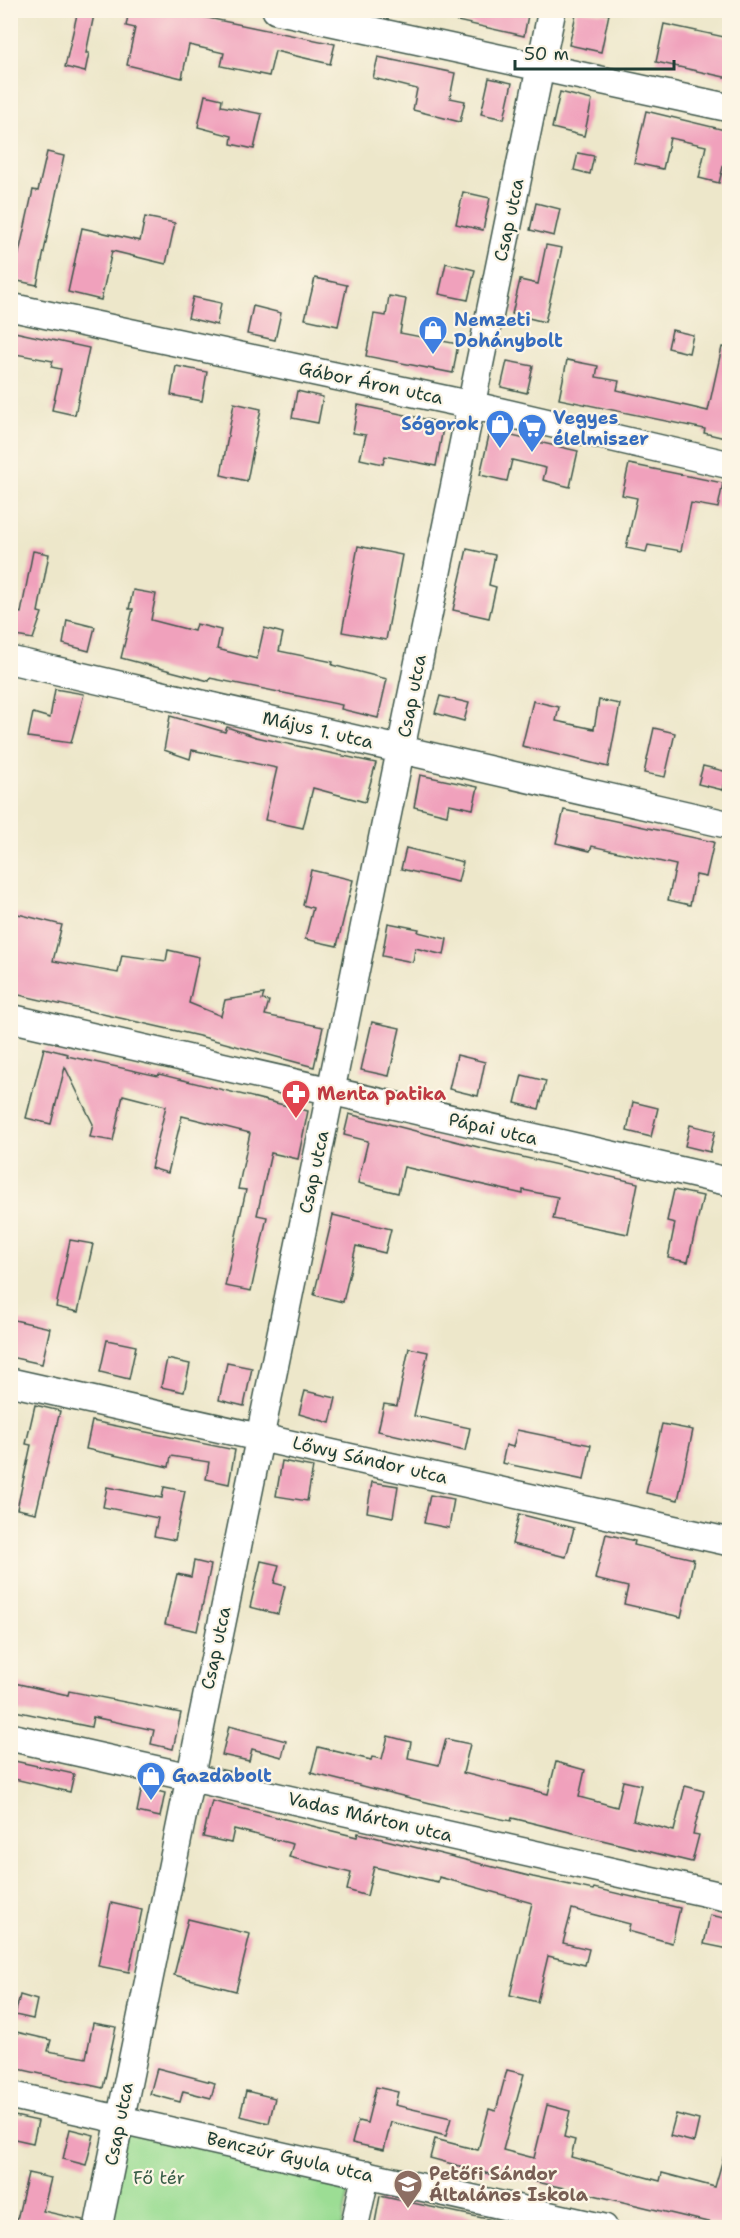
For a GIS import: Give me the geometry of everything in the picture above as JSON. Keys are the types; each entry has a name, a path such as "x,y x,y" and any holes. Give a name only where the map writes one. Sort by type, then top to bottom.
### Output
{"street":[{"path":"276,10 729,108"},
{"name":"Csap utca","path":"98,2228 552,10"},
{"name":"Gábor Áron utca","path":"10,307 471,405 729,465"},
{"name":"Május 1. utca","path":"10,660 729,825"},
{"name":"Pápai utca","path":"10,1018 729,1182"},
{"name":"Lőwy Sándor utca","path":"10,1382 260,1435 729,1542"},
{"name":"Vadas Márton utca","path":"10,1737 729,1898"},
{"name":"Benczúr Gyula utca","path":"10,2096 120,2118 604,2228"},
{"path":"354,2228 366,2174"}],"green space":[{"name":"Fő tér","path":"120,2118 353,2171 342,2227 98,2228"}],"building":[{"path":"78,10 95,10 86,53 89,53 85,72 65,67"},
{"path":"129,10 169,10 335,44 330,64 275,51 269,76 221,66 224,53 189,45 182,78 127,65 135,28 126,26"},
{"path":"444,10 529,10 524,36 444,18"},
{"path":"577,10 609,14 601,52 569,45"},
{"path":"664,24 729,38 729,78 656,62"},
{"path":"378,57 455,73 450,98 465,101 460,122 413,110 417,89 373,78"},
{"path":"489,78 512,83 504,119 481,114"},
{"path":"560,92 592,100 584,136 552,128"},
{"path":"205,95 222,99 221,106 262,114 254,149 231,144 232,136 198,127"},
{"path":"646,111 729,131 729,151 727,151 719,183 699,178 706,146 670,138 663,169 634,163"},
{"path":"47,152 64,156 37,285 13,280 33,190 38,191"},
{"path":"578,153 594,156 590,174 574,170"},
{"path":"463,192 490,198 483,230 456,224"},
{"path":"536,203 560,209 554,236 530,230"},
{"path":"145,217 175,223 166,264 112,251 101,300 68,292 82,228 140,241"},
{"path":"546,245 562,248 545,322 512,314 520,280 538,284"},
{"path":"446,263 475,270 468,300 439,294"},
{"path":"315,278 347,285 338,326 305,319"},
{"path":"389,296 406,299 400,333 458,344 453,373 366,356 374,314 386,316"},
{"path":"193,297 221,303 217,325 188,318"},
{"path":"253,306 281,313 275,340 247,334"},
{"path":"672,330 693,335 689,353 668,348"},
{"path":"10,331 89,348 75,415 52,410 61,369 51,367 53,361 10,353"},
{"path":"722,347 729,348 729,439 704,433 705,429 559,399 567,360 598,366 596,377 619,381 617,390 708,411"},
{"path":"507,361 533,366 527,393 501,387"},
{"path":"176,366 207,372 202,401 171,395"},
{"path":"297,391 323,397 318,423 292,418"},
{"path":"234,403 261,409 247,481 221,475"},
{"path":"358,405 444,423 436,466 385,456 383,464 360,459 366,435 353,433"},
{"path":"490,431 578,451 570,487 543,480 546,468 512,460 507,481 480,475"},
{"path":"629,464 723,483 718,508 691,503 681,551 648,545 646,552 626,548 637,498 622,495"},
{"path":"358,546 402,555 386,640 342,632"},
{"path":"467,549 495,555 489,585 496,587 489,618 453,610"},
{"path":"33,551 49,554 38,612 42,613 33,639 10,635 10,611 21,613"},
{"path":"133,590 156,594 151,620 194,631 196,624 221,630 217,649 257,659 264,628 283,633 279,651 333,662 332,665 387,679 378,718 341,709 342,705 210,678 209,681 121,658 133,609 129,609"},
{"path":"67,620 95,627 89,651 63,644"},
{"path":"55,689 84,694 71,743 28,737 33,713 50,718"},
{"path":"440,696 469,703 464,721 435,713"},
{"path":"599,700 620,704 608,767 522,746 533,701 559,707 556,721 594,729"},
{"path":"170,716 225,732 227,727 256,737 376,763 365,802 313,788 303,828 265,820 277,768 192,750 190,759 164,750"},
{"path":"654,728 675,733 665,777 644,773"},
{"path":"703,766 728,772 723,790 698,784"},
{"path":"420,775 478,787 473,809 449,804 447,815 414,807"},
{"path":"564,810 714,842 706,877 696,875 690,905 668,900 676,865 592,846 590,851 556,843"},
{"path":"406,848 463,862 458,882 401,869"},
{"path":"311,870 353,880 337,946 305,939 313,908 303,905"},
{"path":"10,912 62,925 53,961 118,973 122,955 166,961 168,950 199,957 189,1003 221,1016 225,1000 264,994 262,1000 269,1001 265,1015 323,1027 314,1067 199,1036 10,993"},
{"path":"388,923 419,929 418,932 447,939 444,955 415,948 413,962 382,956"},
{"path":"372,1022 400,1028 389,1076 361,1070"},
{"path":"44,1048 68,1054 67,1056 158,1076 159,1074 308,1111 298,1159 271,1153 257,1215 267,1217 251,1291 225,1286 246,1190 238,1189 250,1133 182,1116 168,1173 151,1168 166,1106 123,1095 113,1141 90,1137 93,1124 65,1067 51,1124 26,1118"},
{"path":"457,1055 485,1062 478,1096 449,1089"},
{"path":"522,1075 546,1081 539,1109 515,1103"},
{"path":"633,1102 658,1108 651,1137 627,1131"},
{"path":"349,1114 482,1148 638,1183 628,1234 553,1219 558,1197 523,1190 523,1194 404,1167 398,1193 358,1183 368,1141 344,1135"},
{"path":"690,1125 715,1131 710,1152 685,1146"},
{"path":"674,1190 703,1196 688,1262 668,1258 675,1223 667,1221"},
{"path":"333,1215 391,1229 385,1253 356,1246 343,1302 314,1295"},
{"path":"70,1240 93,1244 78,1312 56,1307"},
{"path":"10,1319 50,1328 42,1364 10,1357"},
{"path":"107,1340 136,1346 129,1379 100,1372"},
{"path":"409,1348 428,1352 414,1416 470,1428 465,1451 378,1431 384,1404 397,1406"},
{"path":"167,1359 190,1364 184,1392 161,1387"},
{"path":"227,1363 252,1368 244,1406 219,1400"},
{"path":"305,1391 336,1398 330,1423 299,1414"},
{"path":"35,1405 60,1411 36,1513 17,1509 31,1445 26,1444"},
{"path":"92,1421 235,1450 229,1484 206,1479 209,1462 171,1456 169,1467 86,1449"},
{"path":"662,1424 693,1430 678,1500 646,1493"},
{"path":"517,1430 591,1445 584,1480 502,1463 506,1445 513,1447"},
{"path":"282,1461 313,1467 307,1501 276,1496"},
{"path":"372,1482 398,1486 393,1517 367,1512"},
{"path":"107,1487 162,1498 164,1487 185,1491 175,1540 154,1536 158,1518 103,1507"},
{"path":"430,1495 454,1499 449,1528 424,1523"},
{"path":"519,1514 574,1528 566,1557 512,1544"},
{"path":"606,1534 635,1541 634,1545 694,1559 681,1617 624,1604 628,1587 595,1579"},
{"path":"194,1561 211,1565 197,1631 165,1624 177,1574 191,1577"},
{"path":"261,1561 279,1565 274,1583 285,1586 278,1614 250,1607"},
{"path":"10,1682 68,1695 69,1691 181,1713 173,1749 151,1744 154,1730 93,1717 91,1727 10,1710"},
{"path":"229,1726 286,1741 282,1757 252,1749 249,1761 222,1755"},
{"path":"388,1736 411,1742 408,1758 439,1765 446,1739 470,1744 463,1773 548,1794 556,1762 585,1770 579,1797 617,1807 623,1781 641,1785 633,1820 674,1831 685,1786 704,1791 693,1834 699,1835 692,1862 512,1818 511,1821 454,1809 311,1773 318,1747 371,1760 372,1757 382,1759"},
{"path":"10,1760 74,1774 70,1792 10,1778"},
{"name":"Gazdabolt","path":"142,1787 165,1793 160,1817 137,1812"},
{"path":"212,1801 357,1837 358,1833 533,1877 593,1890 594,1888 680,1908 672,1943 628,1931 630,1924 572,1909 563,1943 589,1949 585,1965 548,1956 537,2002 510,1995 532,1903 439,1877 438,1882 374,1867 367,1896 347,1890 351,1873 289,1857 293,1844 234,1829 231,1843 203,1837"},
{"path":"111,1903 142,1910 129,1972 98,1966"},
{"path":"710,1915 729,1919 729,1949 704,1944"},
{"path":"188,1919 250,1934 236,1991 174,1975"},
{"path":"20,1995 37,2000 33,2019 15,2015"},
{"path":"93,2023 116,2027 103,2088 10,2067 16,2032 51,2040 48,2051 86,2058"},
{"path":"157,2068 215,2083 211,2098 183,2091 180,2102 150,2094"},
{"path":"507,2070 524,2074 503,2150 534,2158 547,2105 570,2111 564,2137 575,2140 571,2157 660,2181 662,2173 715,2187 724,2155 729,2156 729,2227 505,2175 504,2178 430,2158 435,2139 478,2150 489,2109 496,2111"},
{"path":"376,2087 398,2092 395,2105 451,2118 446,2136 391,2122 384,2150 352,2143 358,2121 367,2123"},
{"path":"246,2091 275,2098 269,2123 240,2116"},
{"path":"676,2114 699,2120 694,2142 670,2136"},
{"path":"10,2115 38,2121 33,2143 10,2138"},
{"path":"70,2129 94,2135 86,2165 63,2159"},
{"path":"28,2173 51,2178 43,2211 83,2220 83,2228 15,2228"},
{"name":"Petőfi Sándor Általános Iskola","path":"380,2196 492,2220 491,2228 374,2228"}],"place":[{"name":"Nemzeti Dohánybolt","path":"433,356"},
{"name":"Sógorok","path":"500,450"},
{"name":"Vegyes élelmiszer","path":"532,454"},
{"name":"Menta patika","path":"296,1120"},
{"name":"Gazdabolt","path":"151,1802"},
{"name":"Petőfi Sándor Általános Iskola","path":"408,2210"}]}
